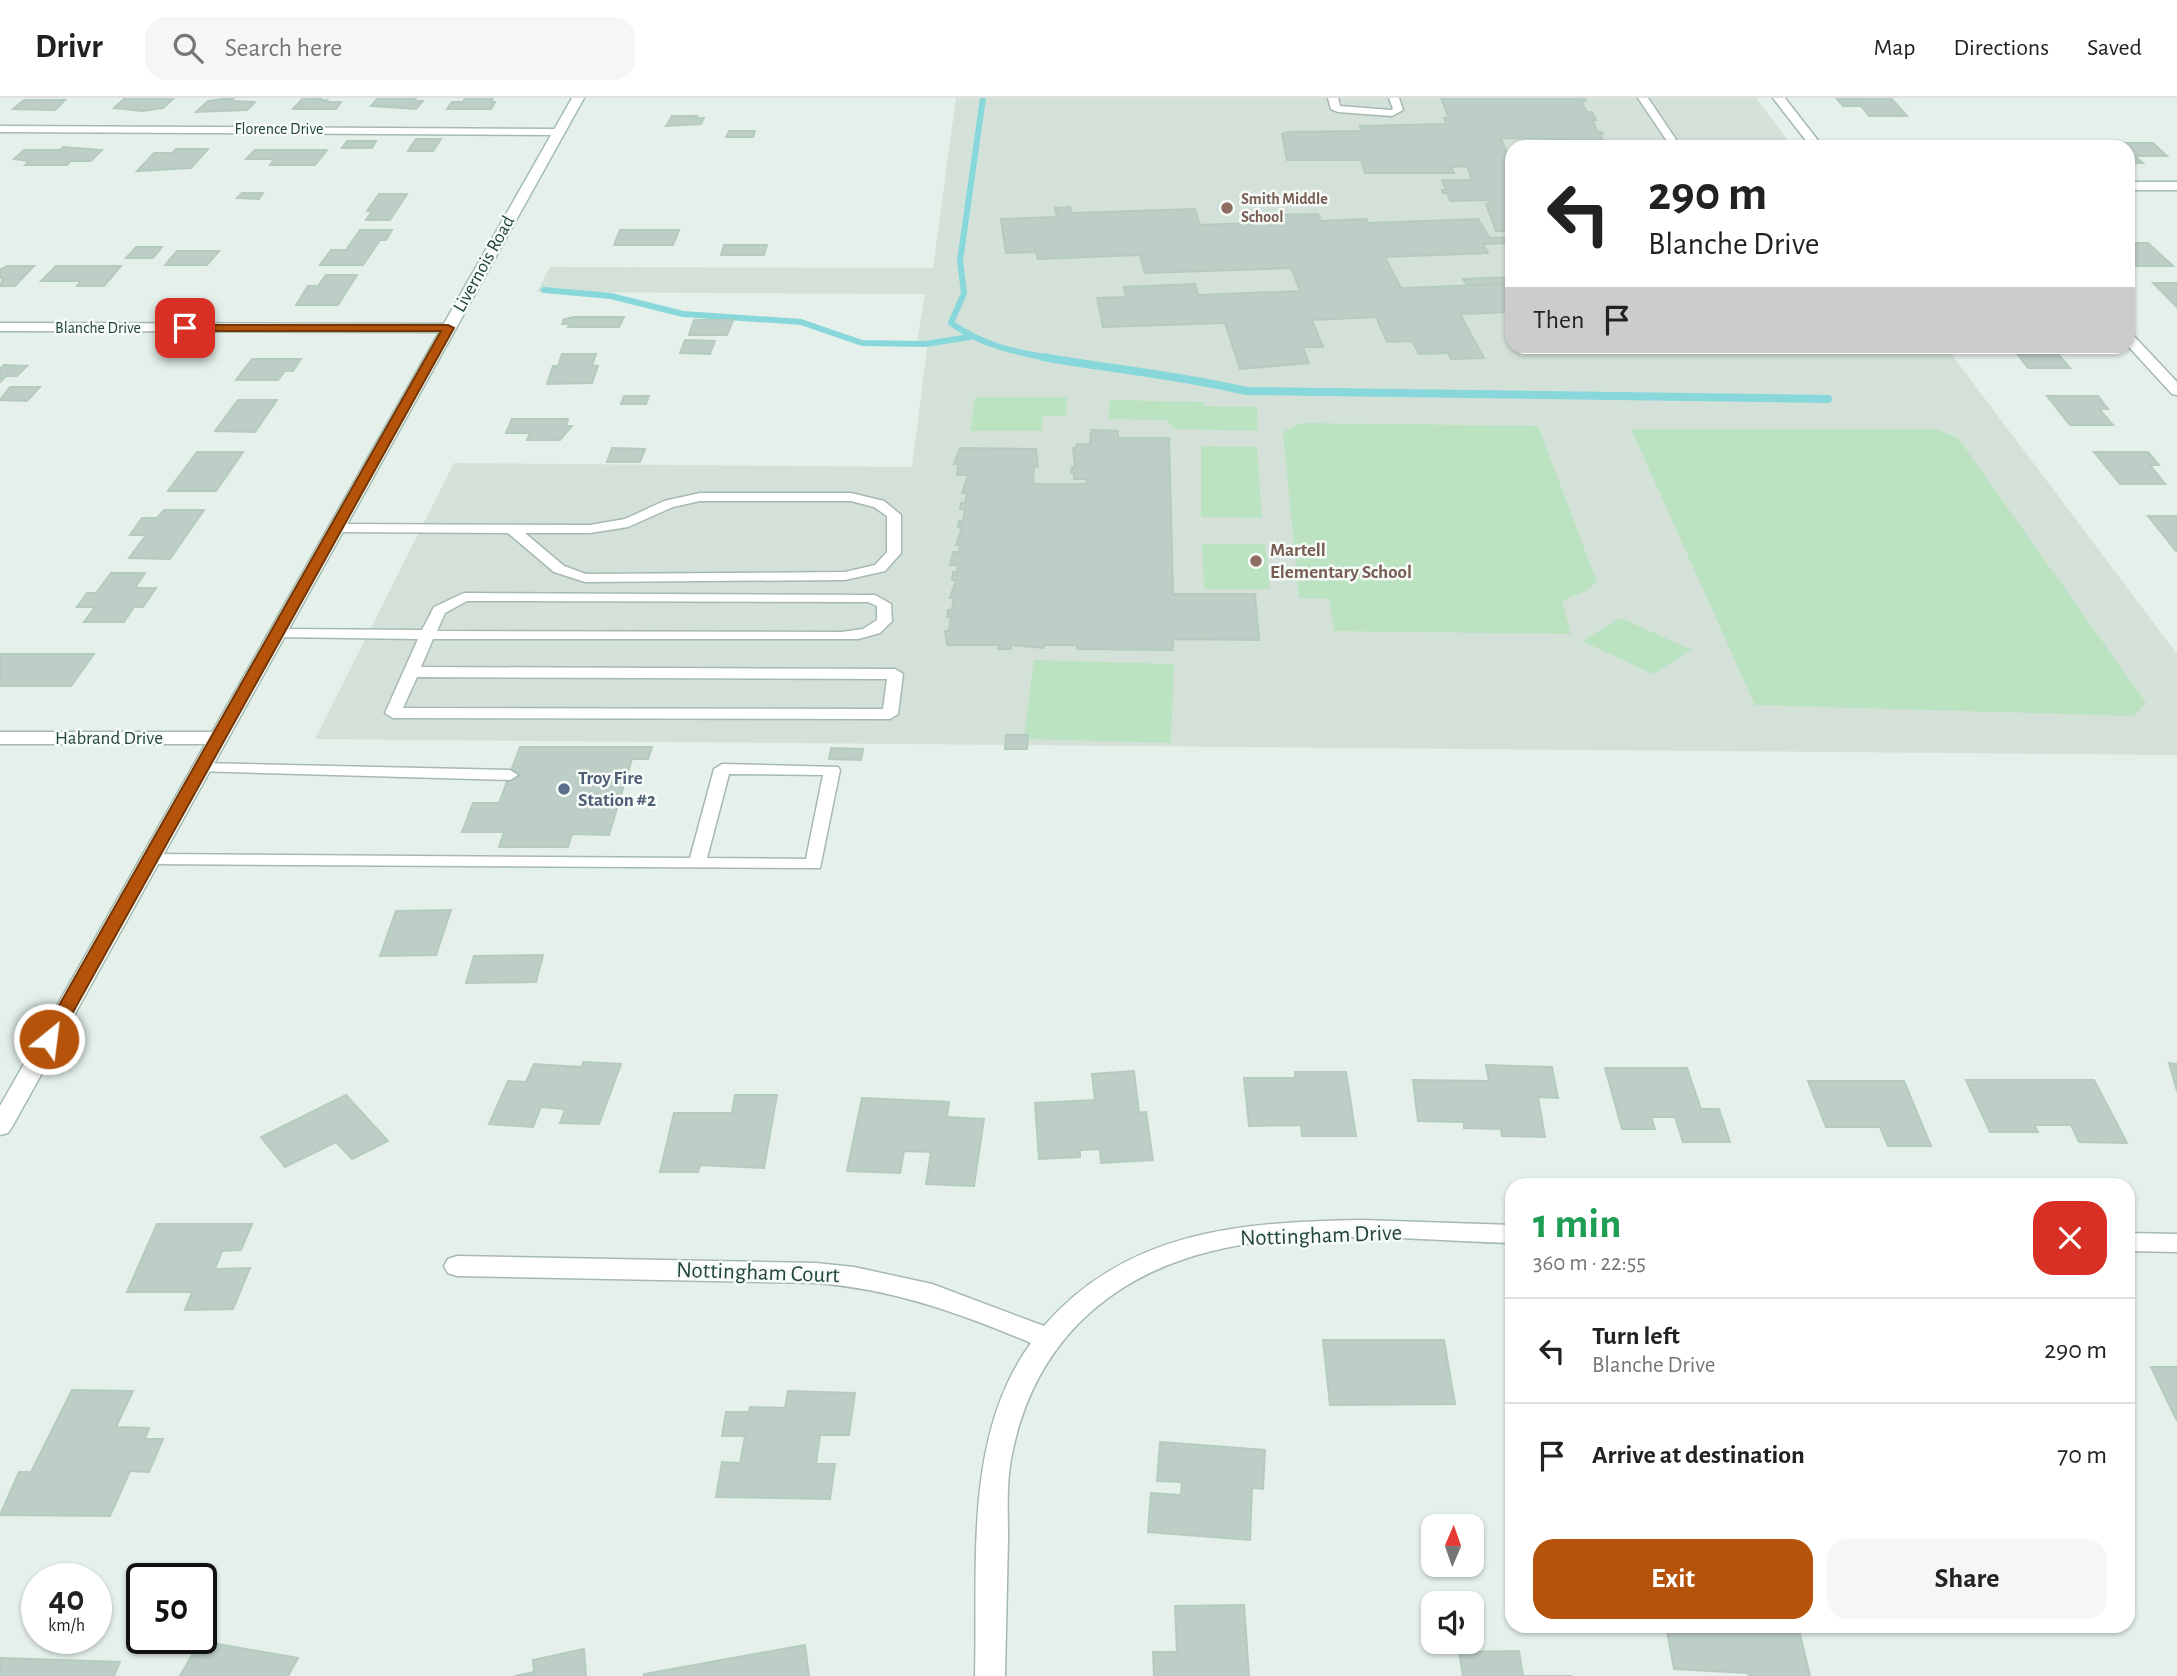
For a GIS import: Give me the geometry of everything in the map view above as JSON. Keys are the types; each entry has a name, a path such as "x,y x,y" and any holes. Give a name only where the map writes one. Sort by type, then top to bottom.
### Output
{"street":[{"name":"Livernois Road","path":"0,1127 578,98"},
{"path":"1779,98 1812,140"},
{"name":"Florence Drive","path":"0,129 559,132"},
{"path":"2135,186 2177,186"},
{"name":"Blanche Drive","path":"0,327 448,328"},
{"path":"2135,346 2177,391"},
{"name":"Habrand Drive","path":"0,738 217,738"},
{"name":"Nottingham Drive","path":"990,1676 997,1455 1008,1412 1028,1370 1049,1339 1081,1304 1116,1277 1146,1262 1201,1244 1257,1234 1326,1231 1505,1234"},
{"path":"2135,1242 2177,1243"},
{"name":"Nottingham Court","path":"457,1266 794,1272 851,1276 932,1294 1049,1339"}],"lane":[{"path":"1333,98 1334,107 1338,109 1392,113 1398,110 1394,98"},
{"path":"1643,98 1671,140"},
{"path":"337,528 590,529 628,523 669,504 701,497 851,497 878,504 894,515 894,553 880,568 845,576 585,578 559,569 513,530"},
{"path":"277,633 427,635 842,636 864,634 878,629 886,621 887,611 884,604 870,598 464,597 439,610 427,635 393,713 890,714 895,674 411,672"},
{"path":"200,768 510,775"},
{"path":"149,859 697,864 814,864 832,770 722,769 697,864"}],"shaded area":[{"name":"Martell Elementary School","path":"956,98 1756,98 1788,140 1505,140 1505,354 1951,354 2177,654 2177,755 315,739 454,463 912,467 928,341 917,341 925,294 537,292 550,267 933,268"}],"green space":[{"path":"975,397 1067,397 1066,416 1043,416 1042,431 970,431"},
{"path":"1110,400 1204,402 1204,406 1257,407 1258,431 1175,429 1166,420 1108,419"},
{"path":"1301,423 1538,426 1597,582 1586,591 1562,601 1571,634 1334,631 1329,599 1299,598 1283,432"},
{"path":"1631,429 1935,429 1958,438 2146,703 2133,716 1755,705"},
{"path":"1201,446 1257,447 1262,518 1201,517"},
{"path":"1202,544 1265,544 1270,589 1204,589"},
{"path":"1621,618 1692,650 1653,674 1582,641"},
{"path":"1034,660 1174,664 1171,743 1028,739 1028,735 1024,735"}],"building":[{"path":"125,98 174,98 163,108 142,111 114,108"},
{"path":"303,98 341,102 336,109 293,109"},
{"path":"378,98 416,98 414,101 423,101 416,109 371,106"},
{"path":"465,98 493,98 491,102 495,102 491,109 447,109 452,102 463,102"},
{"path":"1441,98 1584,98 1586,101 1581,101 1587,112 1592,112 1596,120 1592,120 1598,132 1602,132 1603,134 1600,134 1603,140 1501,138 1505,149 1505,231 1496,231 1486,204 1490,204 1489,200 1450,201 1447,193 1443,193 1442,190 1446,190 1442,180 1472,180 1467,166 1451,167 1454,173 1365,173 1361,160 1287,160 1282,134 1361,131 1360,126 1446,124 1444,118 1449,118"},
{"path":"1891,98 1907,116 1869,116 1861,106 1843,106 1837,99"},
{"path":"223,99 255,102 247,110 196,112 208,101"},
{"path":"24,100 65,100 55,110 13,109"},
{"path":"672,116 704,118 701,124 666,126"},
{"path":"729,131 755,131 753,137 726,137"},
{"path":"416,139 441,139 433,151 408,151"},
{"path":"347,141 376,141 372,148 342,148"},
{"path":"2135,143 2153,143 2167,156 2135,156"},
{"path":"63,147 102,150 91,161 71,161 67,165 25,165 29,161 14,159 24,150 60,150"},
{"path":"176,149 208,149 191,168 137,171 154,153 172,153"},
{"path":"255,150 327,150 315,165 270,165 274,159 246,159"},
{"path":"242,193 263,193 259,199 237,198"},
{"path":"379,194 407,194 390,220 366,220 372,211 367,211"},
{"path":"1070,207 1072,213 1195,209 1200,225 1279,222 1276,215 1318,214 1321,221 1366,219 1368,223 1478,219 1490,238 1505,237 1505,243 1483,244 1488,253 1385,257 1401,288 1505,284 1505,312 1460,314 1484,358 1451,359 1448,353 1419,354 1412,341 1387,342 1376,317 1312,320 1323,347 1303,347 1309,363 1240,369 1225,323 1103,327 1097,298 1126,297 1124,287 1195,284 1198,295 1300,291 1291,268 1145,273 1140,255 1038,259 1036,252 1006,253 1001,219 1057,217 1055,208"},
{"path":"360,230 392,230 386,240 380,240 363,265 320,265 331,250 346,250"},
{"path":"620,230 679,230 673,245 614,245"},
{"path":"2135,243 2148,243 2173,266 2136,266"},
{"path":"724,245 767,245 764,255 721,255"},
{"path":"136,247 162,247 153,258 126,258"},
{"path":"177,251 219,251 207,265 165,265"},
{"path":"7,266 34,266 15,286 0,286 3,278 0,278 0,270"},
{"path":"56,266 121,266 104,286 77,286 81,281 41,281"},
{"path":"326,275 357,275 338,305 296,305 308,286 318,286"},
{"path":"1505,277 1505,284 1467,285 1463,279"},
{"path":"2153,283 2177,283 2177,307"},
{"path":"624,317 619,327 568,327 570,324 562,324 564,319"},
{"path":"694,320 733,320 727,335 689,335"},
{"path":"685,340 715,341 710,354 680,353"},
{"path":"562,354 596,354 592,365 598,366 592,383 547,384 553,366 558,366"},
{"path":"2017,354 2058,354 2070,368 2028,368"},
{"path":"252,359 301,359 293,371 285,371 278,380 236,380"},
{"path":"4,365 27,366 17,376 6,376 0,382 0,369"},
{"path":"10,387 40,387 27,401 0,400"},
{"path":"624,396 649,396 646,404 621,404"},
{"path":"2047,396 2098,396 2108,409 2099,409 2113,425 2070,425"},
{"path":"238,400 277,400 255,432 215,431"},
{"path":"512,419 568,419 566,426 572,426 560,440 527,440 530,433 506,433"},
{"path":"1091,430 1118,431 1118,438 1169,438 1173,594 1255,594 1259,640 1173,639 1173,650 1077,649 1077,645 1044,645 1044,648 1011,645 1011,649 998,649 999,645 947,645 945,631 949,631 951,617 947,617 948,610 952,610 954,598 950,598 956,580 952,580 953,572 957,572 958,565 950,565 953,552 959,552 960,545 956,545 962,528 958,527 959,521 963,521 965,509 960,509 961,503 965,503 967,493 962,493 968,475 957,475 958,464 954,464 960,448 1036,449 1038,467 1034,466 1033,484 1086,484 1086,479 1074,479 1074,473 1071,473 1072,467 1075,467 1073,448 1076,448 1077,444 1090,444"},
{"path":"612,448 645,449 640,462 607,462"},
{"path":"197,452 243,452 216,491 168,491"},
{"path":"2094,452 2148,452 2159,465 2150,465 2165,484 2120,484"},
{"path":"164,510 204,510 170,559 129,558 146,535 130,535 142,518 157,518"},
{"path":"2148,516 2177,516 2177,551 2176,551"},
{"path":"111,573 145,573 135,588 156,588 143,607 134,607 124,622 84,622 95,607 77,607 87,593 96,593"},
{"path":"0,654 94,654 71,686 0,686"},
{"path":"1006,735 1028,735 1027,749 1005,749"},
{"name":"Troy Fire Station #2","path":"520,747 652,747 648,759 632,759 609,835 572,834 568,847 499,847 504,832 462,832 473,803 499,803"},
{"path":"831,748 863,749 861,760 829,759"},
{"path":"451,910 436,955 380,956 396,911"},
{"path":"543,955 536,982 466,983 474,956"},
{"path":"583,1062 621,1064 599,1124 560,1123 565,1109 541,1107 533,1127 489,1124 508,1081 526,1082 534,1064 582,1067"},
{"path":"2169,1063 2177,1064 2177,1091"},
{"path":"1486,1065 1552,1067 1558,1098 1538,1097 1545,1137 1502,1136 1501,1129 1464,1128 1464,1122 1418,1121 1413,1080 1489,1081"},
{"path":"1605,1068 1687,1068 1701,1109 1719,1109 1730,1142 1683,1142 1675,1117 1651,1117 1655,1129 1622,1129"},
{"path":"1134,1071 1139,1113 1146,1112 1153,1160 1101,1163 1100,1149 1080,1150 1080,1157 1039,1159 1035,1103 1095,1100 1092,1074"},
{"path":"1295,1072 1346,1072 1356,1136 1302,1136 1301,1125 1249,1126 1244,1078 1295,1078"},
{"path":"1966,1080 2094,1080 2127,1143 2079,1142 2071,1125 2034,1125 2038,1132 1990,1132"},
{"path":"1808,1081 1904,1081 1931,1146 1888,1146 1880,1127 1826,1127"},
{"path":"346,1095 388,1141 352,1159 336,1142 285,1167 261,1137"},
{"path":"735,1095 777,1095 764,1168 700,1165 698,1172 660,1172 674,1113 732,1113"},
{"path":"862,1098 949,1102 947,1117 984,1119 974,1186 926,1184 931,1152 904,1151 900,1173 847,1171"},
{"path":"157,1224 252,1224 241,1250 222,1251 215,1269 250,1268 233,1309 185,1310 192,1292 127,1292"},
{"path":"1323,1340 1444,1340 1455,1404 1330,1405"},
{"path":"2151,1367 2177,1367 2177,1421"},
{"path":"72,1390 133,1391 116,1427 149,1428 145,1439 163,1439 149,1472 130,1471 110,1516 0,1515 19,1472 31,1472"},
{"path":"788,1391 855,1393 849,1435 820,1435 816,1464 835,1464 830,1499 716,1497 722,1462 740,1463 745,1436 722,1436 726,1412 749,1412 750,1407 785,1408"},
{"path":"1160,1442 1265,1450 1263,1489 1252,1488 1250,1540 1148,1532 1151,1493 1181,1495 1182,1482 1157,1481"},
{"path":"1244,1605 1249,1676 1154,1676 1153,1652 1177,1652 1175,1606"},
{"path":"1667,1633 1800,1633 1810,1676 1749,1676 1748,1673 1674,1669"},
{"path":"217,1644 298,1658 288,1676 180,1676 193,1654 217,1654"},
{"path":"805,1645 809,1676 644,1676 644,1674"},
{"path":"584,1649 586,1676 515,1676 534,1672 533,1660"},
{"path":"1519,1651 1523,1676 1463,1676 1459,1654 1484,1654 1484,1652"},
{"path":"0,1658 120,1662 114,1676 0,1676"}],"waterway":[{"path":"983,98 960,261 964,293 951,323 987,343 1046,357"},
{"path":"544,290 611,296 683,314 801,322 862,343 925,344 970,337"},
{"path":"1046,357 1170,376 1246,391 1828,399"},
{"path":"1046,357 1054,359"}],"place":[{"name":"Smith Middle School","path":"1227,208"},
{"name":"Martell Elementary School","path":"1256,561"},
{"name":"Troy Fire Station #2","path":"564,789"}],"route":[{"path":"49,1039 448,328 185,328"}]}
